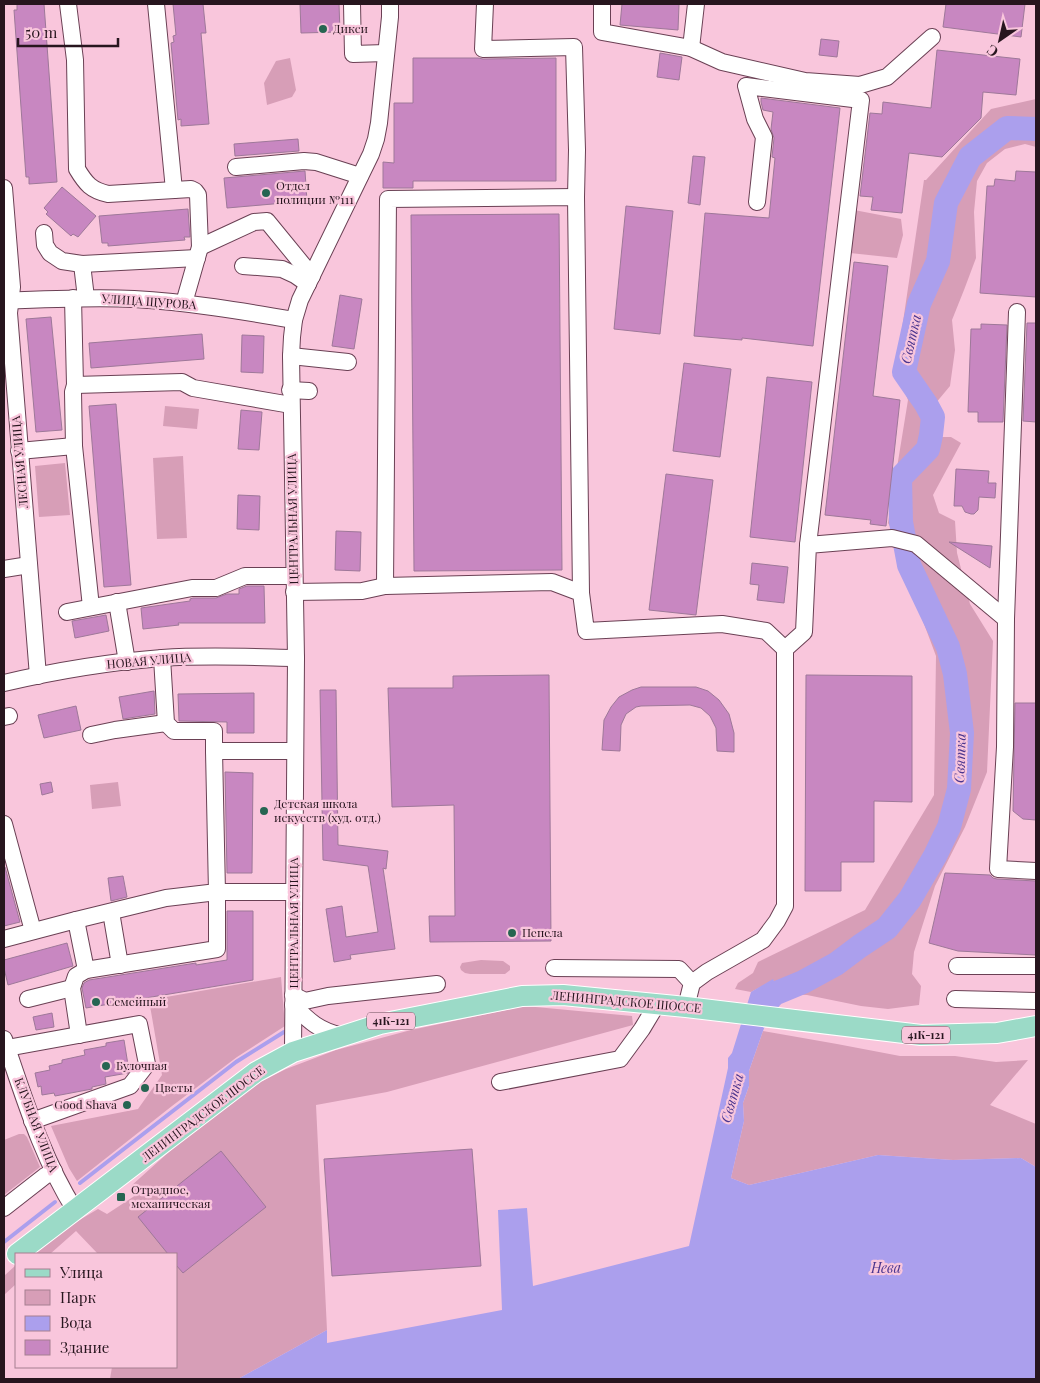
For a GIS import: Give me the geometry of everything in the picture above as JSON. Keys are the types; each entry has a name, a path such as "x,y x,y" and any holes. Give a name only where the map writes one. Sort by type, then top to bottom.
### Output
{"main road":[{"name":"ЛЕНИНГРАДСКОЕ ШОССЕ","path":"17,1253 256,1072 293,1052 380,1024 522,996 563,995 686,1007 921,1035 997,1033 1036,1026"},
{"name":"ЛЕНИНГРАДСКОЕ ШОССЕ","path":"4,1264 15,1255"}],"street":[{"path":"68,4 75,60 77,169 86,183 97,192 108,194 190,189 198,195 198,252 184,303"},
{"path":"156,4 174,190"},
{"path":"352,4 353,54 386,54"},
{"name":"ЦЕНТРАЛЬНАЯ УЛИЦА","path":"293,1052 296,658 290,356 294,320 300,300 371,154 378,131 390,4"},
{"path":"485,4 483,48 574,46 577,150 581,593 586,631 722,624 766,631 785,649 785,906 763,940 707,972 692,983 686,1007"},
{"path":"602,4 602,32 691,48 722,62 805,81 860,85 886,77 932,37"},
{"path":"691,48 696,4"},
{"path":"757,202 764,137 755,119 746,86 861,100 808,545 804,632 785,649"},
{"path":"236,167 304,161 316,162 360,176"},
{"name":"ЛЕСНАЯ УЛИЦА","path":"4,188 12,287 7,300 10,425 19,451 38,676"},
{"path":"385,586 388,199 576,197"},
{"path":"44,233 45,245 50,253 62,261 82,264 198,252 254,222 267,221 310,280"},
{"path":"82,264 75,385 73,392 74,446 91,608"},
{"path":"243,266 282,269 310,280"},
{"name":"УЛИЦА ЩУРОВА","path":"7,300 134,299 184,303 294,320"},
{"path":"1017,312 1006,618 1005,747 998,869 1036,871"},
{"path":"290,356 348,362"},
{"path":"75,385 182,382 194,388 291,397 309,391"},
{"path":"19,451 74,446"},
{"path":"808,545 892,538 916,544 1006,618"},
{"path":"4,569 29,565"},
{"path":"68,612 192,588 216,588 245,576 294,584 362,591 385,586 552,582 581,593"},
{"path":"117,602 127,662"},
{"path":"79,1035 72,988 76,976 86,970 217,949 214,731 174,731 166,723 162,658"},
{"name":"НОВАЯ УЛИЦА","path":"4,683 103,664 162,658 296,658"},
{"path":"91,735 166,723"},
{"path":"214,751 295,751"},
{"path":"4,824 33,931"},
{"path":"4,939 166,898 216,892 294,892"},
{"path":"111,912 120,965"},
{"path":"76,920 86,970"},
{"path":"957,966 1036,966"},
{"path":"554,968 679,969 692,983"},
{"path":"293,1000 305,1001 328,996 437,984"},
{"path":"28,999 72,988"},
{"path":"955,999 1036,1000"},
{"path":"293,1000 309,1021 317,1027 330,1034 343,1036"},
{"path":"500,1082 620,1059 642,1029 657,1004"},
{"path":"6,1043 79,1035 139,1024 147,1064 130,1086 32,1121"},
{"name":"КЛУБНАЯ УЛИЦА","path":"6,1043 32,1121 61,1188 74,1210"},
{"path":"4,1208 54,1171"}],"green space":[{"path":"290,58 296,90 292,97 267,105 264,83 276,61"},
{"path":"1036,99 1036,147 1025,144 1005,149 987,163 977,181 974,212 976,258 952,320 955,350 950,386 935,404 941,437 951,437 961,443 933,495 939,513 955,521 957,553 970,604 993,641 987,772 965,827 935,886 914,952 912,974 921,986 919,1005 888,1009 861,1006 807,995 780,994 773,980 751,992 735,989 738,983 753,973 758,962 865,910 934,795 936,656 888,523 908,400 896,369 924,180 991,109"},
{"path":"854,210 901,219 903,235 897,258 850,253"},
{"path":"165,406 199,409 197,429 163,426"},
{"path":"183,456 187,538 157,539 153,458"},
{"path":"65,463 70,515 39,517 35,466"},
{"path":"118,782 121,806 92,809 90,785"},
{"path":"481,960 503,961 510,966 510,970 505,974 470,974 461,970 462,963"},
{"path":"281,977 285,1026 237,1057 77,1181 69,1168 51,1126 138,1109 162,1075 149,1000"},
{"path":"525,1006 632,1016 633,1025 387,1092 316,1105 327,1330 238,1379 110,1379 112,1368 178,1368 178,1253 97,1253 76,1231 51,1253 31,1253 71,1225 98,1209 107,1214 136,1195 131,1186 204,1122 254,1085 286,1069 336,1050 411,1030"},
{"path":"763,1031 900,1056 955,1056 996,1062 1028,1060 990,1105 1036,1124 1036,1167 1021,1158 953,1160 878,1155 749,1185 731,1178 744,1121 743,1103 749,1086 749,1071"},
{"path":"24,1134 27,1137 40,1167 4,1195 4,1140"},
{"path":"15,1266 15,1285 4,1295 4,1276"}],"water":[{"name":"Нева","path":"773,979 780,994 773,1006 749,1071 749,1086 743,1103 744,1121 731,1178 749,1185 878,1155 953,1160 1021,1158 1036,1167 1036,1379 238,1379 327,1330 327,1343 502,1310 498,1210 527,1208 533,1286 689,1246 728,1068 728,1058 732,1053 751,992"}],"building":[{"path":"17,4 44,4 57,182 29,184 29,177 26,177 14,10 17,10"},
{"path":"173,4 203,4 206,33 201,33 209,124 181,126 181,119 178,120 171,43 174,42 173,36 176,35"},
{"path":"300,4 339,4 340,32 301,33"},
{"path":"622,4 679,4 678,30 620,25"},
{"path":"946,4 1025,4 1021,37 943,27"},
{"path":"821,39 839,41 837,57 819,55"},
{"path":"937,50 1020,59 1016,95 983,92 981,118 942,157 909,153 902,213 871,210 873,197 860,196 870,113 882,114 883,102 931,108"},
{"path":"660,53 682,57 679,80 657,77"},
{"path":"413,58 556,58 556,181 413,181 413,188 383,188 383,162 394,163 394,103 413,103"},
{"path":"761,98 840,108 813,346 742,338 742,340 694,336 705,213 769,218 775,158 772,157 774,138 771,129 773,112 763,110"},
{"path":"298,139 299,151 235,156 234,144"},
{"path":"693,156 705,157 700,205 688,203"},
{"name":"Отдел полиции №111","path":"305,171 307,201 227,208 224,178"},
{"path":"1016,171 1036,172 1036,297 980,293 987,186 994,186 995,179 1015,181"},
{"path":"62,187 96,216 78,237 73,234 71,236 46,214 48,212 44,208"},
{"path":"626,206 673,211 660,334 614,329"},
{"path":"188,209 190,237 184,237 185,240 108,246 108,243 102,243 99,216"},
{"path":"559,214 562,570 414,571 411,215"},
{"path":"854,262 888,266 873,396 900,400 886,526 870,524 871,520 825,515"},
{"path":"340,295 362,299 354,349 332,346"},
{"path":"51,317 62,430 36,432 26,319"},
{"path":"1027,323 1036,323 1036,422 1023,421"},
{"path":"981,324 1007,325 1003,422 978,422 978,412 968,412 971,329 981,329"},
{"path":"202,334 204,359 91,368 89,343"},
{"path":"242,335 264,336 263,373 241,372"},
{"path":"684,363 731,369 720,457 673,451"},
{"path":"767,377 812,382 795,542 750,537"},
{"path":"116,404 131,585 104,587 89,406"},
{"path":"241,410 262,412 259,450 238,449"},
{"path":"956,469 989,471 988,483 996,483 995,498 979,497 978,510 974,514 965,512 962,506 954,506"},
{"path":"666,474 713,480 696,615 649,610"},
{"path":"238,495 260,496 259,530 237,529"},
{"path":"336,531 361,532 360,571 335,570"},
{"path":"949,542 992,546 990,568"},
{"path":"752,563 788,567 784,603 757,600 759,585 750,584"},
{"path":"247,586 264,586 265,623 178,623 179,625 143,629 141,608 190,601 193,598 216,598 227,594 239,594 239,589"},
{"path":"106,615 109,631 75,638 72,621"},
{"path":"549,675 551,941 430,942 429,916 455,916 454,805 392,807 388,688 453,688 453,676"},
{"path":"806,675 912,676 912,802 874,801 874,862 841,862 841,891 805,891"},
{"path":"641,687 696,687 708,691 719,700 729,714 734,733 734,752 717,751 716,728 710,716 701,708 690,705 636,707 626,714 621,725 620,751 602,750 604,720 611,707 619,697"},
{"path":"320,690 336,690 338,845 388,851 386,869 383,868 395,949 350,955 351,959 334,962 326,909 342,906 346,937 378,932 368,866 323,860"},
{"path":"154,691 155,714 123,719 119,697"},
{"path":"254,693 254,733 227,733 227,722 179,721 178,694"},
{"path":"1015,703 1036,703 1036,820 1023,819 1013,811"},
{"path":"76,706 81,730 44,738 38,715"},
{"path":"225,772 253,773 252,873 227,873"},
{"path":"51,782 53,792 42,795 40,784"},
{"path":"4,867 20,922 4,926"},
{"path":"945,873 990,875 997,879 1036,881 1036,955 958,951 929,943"},
{"path":"123,876 127,897 111,901 108,878"},
{"path":"227,911 253,911 253,980 86,1008 82,988 84,983 89,980 227,960"},
{"path":"67,943 73,966 8,985 4,960"},
{"path":"52,1013 54,1027 36,1030 33,1017"},
{"path":"124,1040 128,1073 105,1077 106,1084 92,1087 92,1089 55,1096 54,1093 42,1095 41,1086 38,1087 35,1073 50,1070 49,1066 62,1063 62,1060 85,1055 84,1050"},
{"path":"472,1149 481,1266 332,1276 324,1159"},
{"path":"221,1151 266,1207 183,1273 178,1267 178,1253 167,1253 138,1217"}],"waterway":[{"name":"Святка","path":"756,1014 774,994 803,982 836,964 887,928 910,899 935,856 949,827 959,789 962,733 955,674 948,647 909,565 901,522 900,478 928,449 933,417 904,372 919,304 938,261 946,203 970,157 1007,128 1036,129"},
{"path":"80,1183 236,1062 284,1032"},
{"path":"4,1242 55,1202"}],"place":[{"name":"Дикси","path":"323,29"},
{"name":"Отдел полиции №111","path":"266,193"},
{"name":"Детская школа искусств (худ. отд.)","path":"264,811"},
{"name":"Пепела","path":"512,933"},
{"name":"Семейный","path":"96,1002"},
{"name":"Булочная","path":"106,1066"},
{"name":"Цветы","path":"145,1088"},
{"name":"Good Shava","path":"127,1105"},
{"name":"Отрадное, механическая","path":"121,1197"}]}
